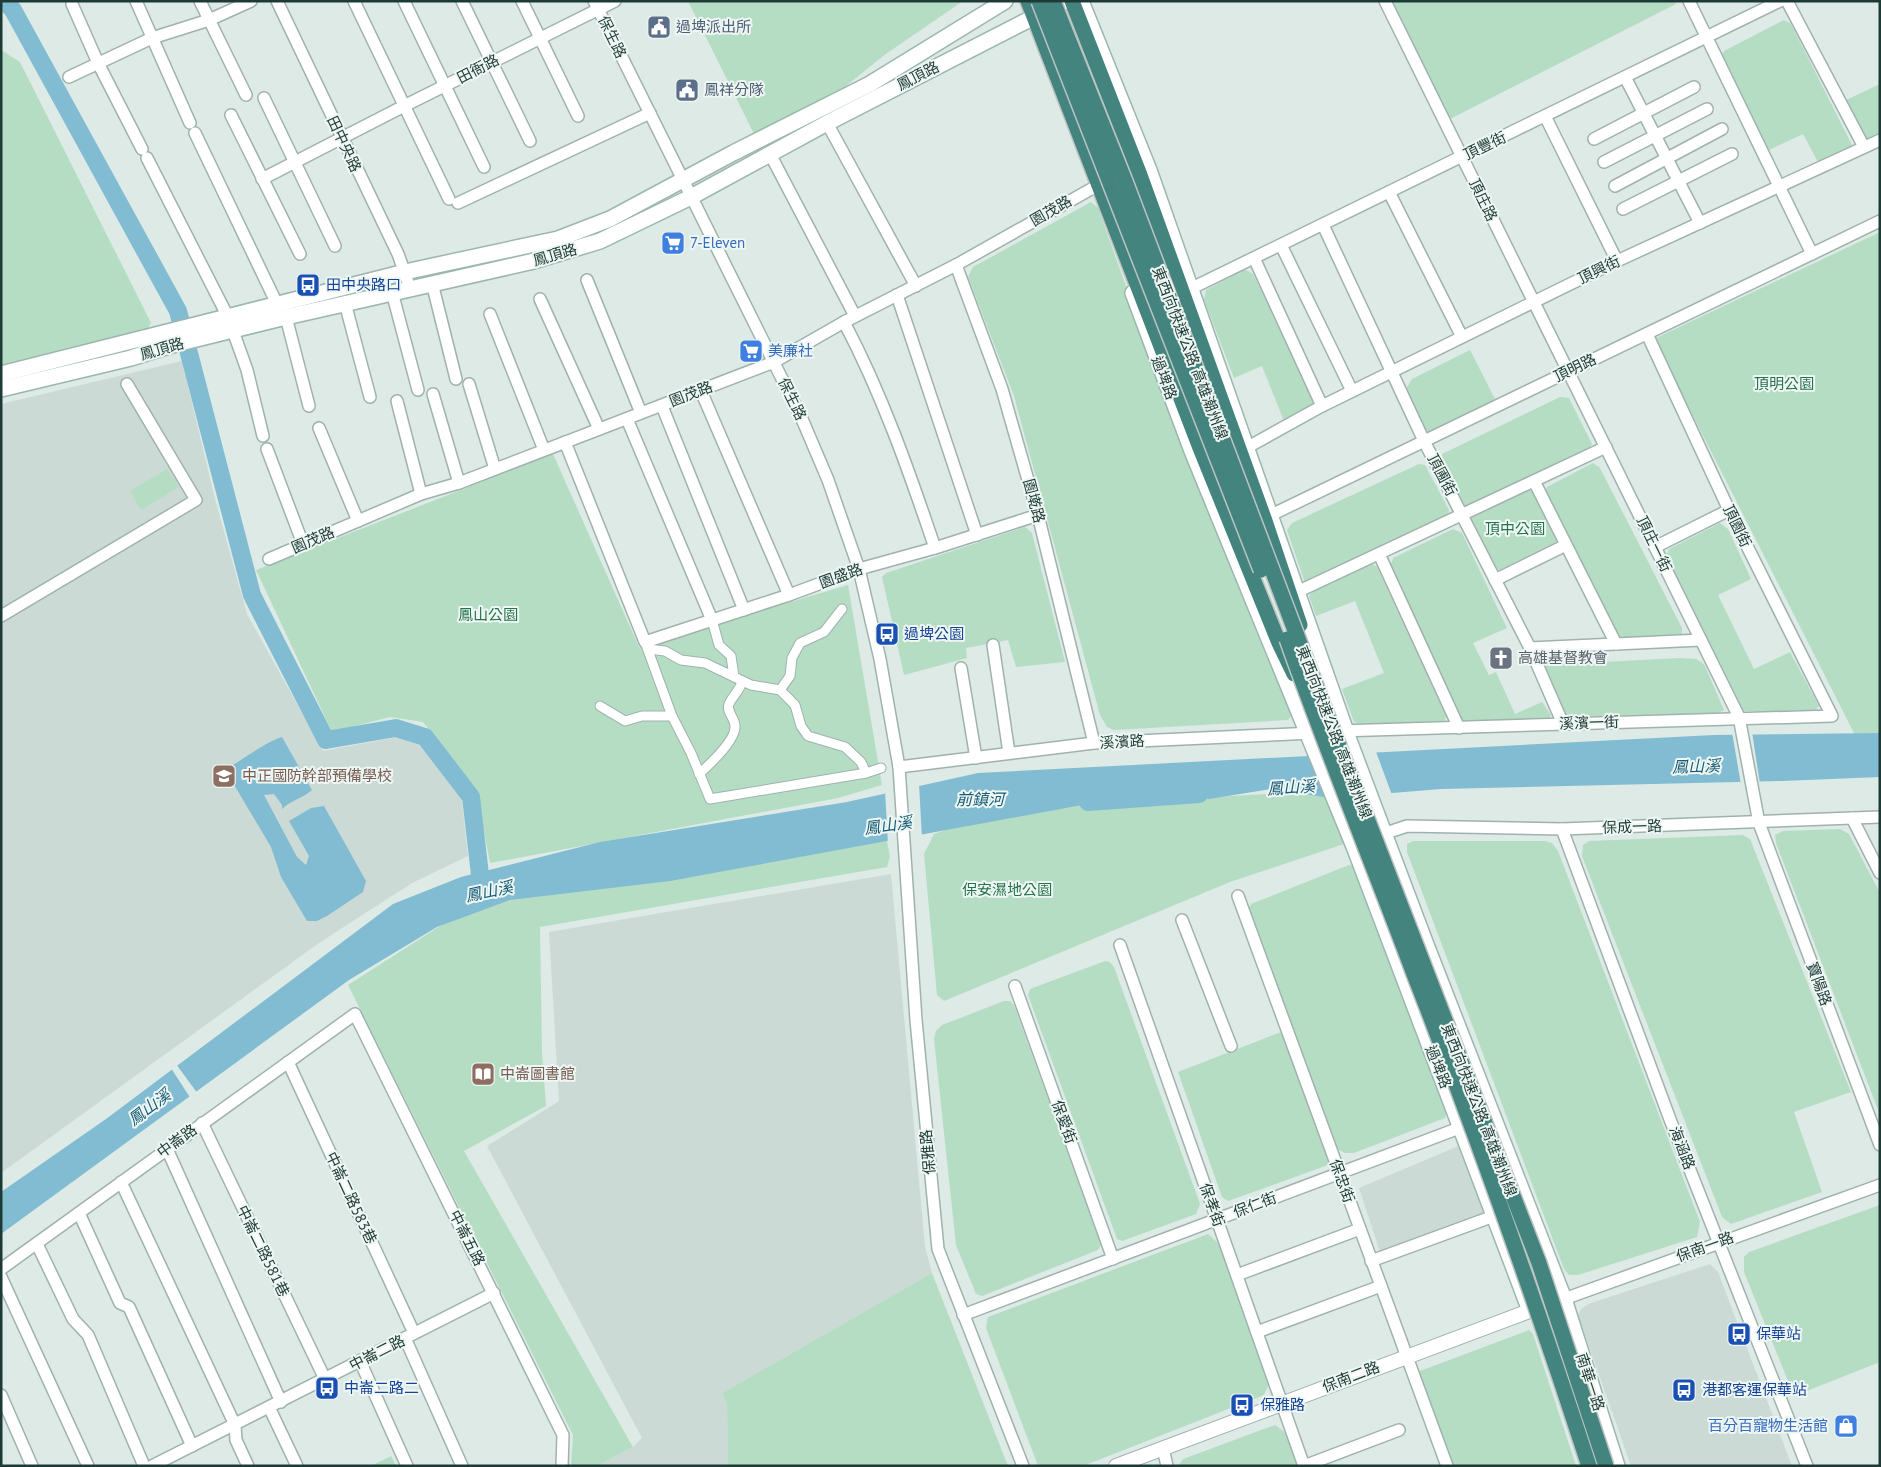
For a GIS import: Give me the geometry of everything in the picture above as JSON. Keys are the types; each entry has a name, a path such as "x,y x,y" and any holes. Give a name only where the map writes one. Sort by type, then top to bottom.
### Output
{"highway":[{"path":"1028,1 1032,19 1081,138 1204,456 1279,643 1321,717"},
{"name":"東西向快速公路 高雄潮州線","path":"1039,1 1282,625 1321,717 1538,1263 1606,1466"},
{"name":"東西向快速公路 高雄潮州線","path":"1053,1 1125,181 1520,1259 1590,1466"},
{"path":"1072,1 1118,117 1264,518 1321,717"}],"main road":[{"name":"鳳頂路","path":"1,374 200,331 230,323 277,304 405,272 558,239 610,219 733,153 870,84 1005,1"},
{"name":"過埤路","path":"1021,1 1032,19 1192,451 1345,823 1462,1127 1530,1311"},
{"name":"鳳頂路","path":"230,323 286,317 569,252 600,241 691,197 827,123 1066,1"},
{"path":"1081,1 1149,170 1248,447 1346,731 1386,833 1425,942 1564,1299"},
{"name":"鳳頂路","path":"1,389 131,358 170,338"},
{"name":"南華一路","path":"1564,1299 1617,1466"},
{"path":"1530,1311 1582,1466"}],"street":[{"path":"136,1 165,72 277,304"},
{"path":"200,1 246,95"},
{"path":"70,76 152,38 209,20 251,1"},
{"name":"田中央路","path":"277,1 405,272 410,288"},
{"path":"354,1 404,106 454,201 650,113"},
{"path":"404,1 484,167"},
{"path":"462,1 530,141"},
{"path":"522,1 578,116"},
{"name":"田衙路","path":"262,179 540,38 596,5 615,1"},
{"name":"頂庄路","path":"1385,1 1568,371"},
{"path":"1689,1 1812,254"},
{"name":"頂豐街","path":"1190,289 1780,1"},
{"path":"1787,1 1864,147"},
{"path":"72,4 98,63 230,323 247,370 263,436"},
{"name":"保生路","path":"596,5 774,362 824,472 859,569 880,659 899,767"},
{"path":"1625,77 1700,224"},
{"path":"1594,139 1694,87"},
{"path":"264,98 335,246"},
{"path":"1604,162 1707,109"},
{"path":"230,115 300,254"},
{"path":"1545,116 1617,261"},
{"path":"827,123 916,286"},
{"path":"1615,186 1722,129"},
{"name":"頂興街","path":"1248,447 1322,406 1462,336 1617,261 1880,140"},
{"path":"770,154 855,316"},
{"path":"1623,209 1732,154"},
{"name":"園茂路","path":"269,559 421,494 459,483 774,362 855,316 956,265 1093,188"},
{"path":"1389,192 1462,336"},
{"name":"頂明路","path":"1271,515 1880,221"},
{"name":"頂圃街","path":"1323,225 1424,441 1530,648 1563,724"},
{"path":"1280,245 1352,391"},
{"path":"1254,258 1322,406"},
{"name":"園墘路","path":"956,265 1002,389 1038,515 1094,743"},
{"path":"587,280 641,414"},
{"path":"432,283 456,379"},
{"path":"392,292 418,390"},
{"path":"897,295 977,535"},
{"path":"540,299 599,430"},
{"path":"345,303 370,397"},
{"path":"490,314 544,450"},
{"path":"286,317 309,406"},
{"path":"844,322 860,353 893,428 935,548"},
{"name":"頂園街","path":"1647,334 1729,510 1832,716"},
{"name":"頂庄一街","path":"1568,371 1739,717"},
{"path":"1,616 196,500 127,384"},
{"path":"469,384 495,469"},
{"path":"700,391 789,595"},
{"path":"433,394 459,483"},
{"path":"397,401 421,494"},
{"path":"662,406 744,610"},
{"path":"627,419 712,620 719,644 731,656 738,679 740,690 729,705 728,710 735,726 733,737 711,765 699,774"},
{"path":"318,428 358,521"},
{"path":"565,442 646,645 672,716 710,799 866,774 881,768"},
{"path":"1297,592 1606,447"},
{"path":"266,449 303,544"},
{"path":"1534,481 1616,644"},
{"path":"1655,547 1729,510"},
{"name":"園盛路","path":"646,645 859,569 935,548 1038,515"},
{"path":"1495,580 1566,545"},
{"path":"1379,554 1459,728"},
{"path":"780,690 790,676 792,658 800,643 824,632 842,609"},
{"path":"1530,648 1701,640"},
{"path":"646,645 665,651 681,660 705,663 738,679 780,690 795,704 800,726 808,736 845,747 861,762 866,774"},
{"path":"994,645 1010,753"},
{"path":"961,668 976,758"},
{"path":"600,706 625,721 642,716 672,716"},
{"name":"溪濱一街","path":"1346,731 1739,717 1832,716"},
{"name":"寶陽路","path":"1739,717 1759,823 1880,1145"},
{"name":"溪濱路","path":"899,767 1094,743 1346,731"},
{"name":"保雅路","path":"899,767 916,1020 938,1249 1023,1466"},
{"name":"保成一路","path":"1386,833 1407,826 1562,829 1880,817"},
{"path":"1852,818 1880,874"},
{"name":"海涵路","path":"1562,829 1718,1242 1807,1466"},
{"name":"保忠街","path":"1238,896 1447,1466"},
{"path":"1182,920 1231,1046"},
{"name":"保孝街","path":"1120,945 1304,1466"},
{"name":"保愛街","path":"1015,986 1113,1259"},
{"name":"中崙路","path":"1,1269 355,1014"},
{"name":"中崙五路","path":"355,1014 563,1435 562,1466"},
{"name":"中崙二路583巷","path":"288,1062 410,1336 462,1466"},
{"name":"中崙二路581巷","path":"202,1123 324,1379"},
{"name":"保仁街","path":"963,1315 1462,1127"},
{"path":"167,1149 281,1402"},
{"path":"121,1182 235,1425 236,1440 248,1466"},
{"name":"保南一路","path":"1530,1311 1880,1185"},
{"path":"79,1213 120,1303 129,1306 192,1446"},
{"path":"1372,1261 1494,1216"},
{"path":"1237,1275 1360,1229"},
{"path":"37,1244 74,1319 88,1335 144,1466"},
{"path":"1,1277 88,1466"},
{"path":"1257,1332 1381,1286"},
{"name":"中崙二路","path":"152,1466 175,1461 192,1446 494,1292"},
{"name":"保南二路","path":"1116,1466 1530,1311"},
{"path":"360,1361 407,1466"},
{"path":"1,1395 32,1466"},
{"path":"269,1408 297,1466"},
{"path":"1304,1466 1399,1430"},
{"path":"1163,1448 1167,1466"}],"shaded area":[{"name":"中正國防幹部預備學校","path":"182,361 215,499 247,614 323,751 403,736 419,742 461,794 468,856 412,883 319,943 1,1173 1,404"},
{"path":"891,874 925,1247 932,1273 722,1393 727,1404 728,1466 597,1466 633,1447 642,1438 487,1146 559,1101 549,932"},
{"path":"1461,1145 1489,1213 1381,1255 1359,1188"},
{"name":"港都客運保華站","path":"1710,1264 1718,1272 1792,1466 1631,1466 1578,1315 1581,1309 1588,1304"}],"green space":[{"path":"688,1 963,1 883,56 840,91 754,134"},
{"path":"1392,1 1675,1 1676,4 1450,119"},
{"path":"1784,20 1791,24 1852,145 1851,149 1819,164 1803,134 1769,150 1722,55 1724,51"},
{"path":"1,50 20,62 151,323 147,330 1,365"},
{"path":"1880,84 1880,134 1868,140 1863,137 1844,101"},
{"path":"1091,202 1098,208 1192,470 1294,713 1288,720 1114,730 1107,727 1100,715 1014,396 968,277 973,267"},
{"name":"頂明公園","path":"1880,232 1880,742 1859,743 1654,339"},
{"path":"1244,269 1253,274 1315,399 1313,405 1284,421 1262,366 1234,378 1204,300 1206,290"},
{"path":"1470,350 1496,401 1432,433 1425,431 1406,389 1412,379"},
{"path":"1560,397 1569,398 1592,444 1587,452 1469,508 1461,505 1440,464 1442,454"},
{"name":"鳳山公園","path":"553,454 639,647 848,585 882,785 838,798 490,863 479,805 454,761 423,722 390,717 332,732 256,570"},
{"path":"1593,463 1600,468 1682,628 1682,636 1622,638 1615,634 1545,494 1547,487"},
{"path":"1419,464 1425,465 1449,510 1448,517 1305,583 1287,530 1292,523"},
{"path":"167,469 179,487 141,510 130,491"},
{"name":"頂中公園","path":"1523,490 1532,491 1557,538 1556,544 1500,570 1495,568 1470,519 1473,514"},
{"path":"1720,523 1728,529 1751,579 1718,595 1754,669 1790,652 1819,706 1814,711 1740,711 1666,557 1669,549"},
{"path":"1025,527 1032,533 1065,662 1016,667 1008,640 966,648 967,658 904,675 882,577 886,573"},
{"path":"1453,529 1462,533 1507,628 1473,643 1489,675 1496,672 1515,714 1542,702 1551,715 1549,720 1466,723 1459,719 1390,567 1393,558"},
{"path":"1371,563 1377,567 1446,716 1444,724 1363,725 1354,722 1342,689 1384,673 1355,601 1316,616 1309,596 1313,591"},
{"path":"1680,658 1696,659 1704,664 1724,710 1718,713 1568,717 1562,711 1543,665"},
{"name":"保安濕地公園","path":"1324,791 1344,844 1230,882 944,1001 937,995 924,854 934,834 1008,808"},
{"path":"1840,829 1849,834 1880,893 1880,1115 1776,843 1775,835 1783,831"},
{"path":"1743,835 1750,839 1851,1092 1794,1112 1822,1192 1731,1224 1722,1217 1582,856 1583,845 1589,841"},
{"path":"886,837 890,856 887,867 540,927 542,1052 546,1106 464,1151 633,1447 597,1466 571,1466 573,1435 348,985 465,910 640,871"},
{"path":"1413,841 1545,841 1552,843 1558,851 1700,1222 1697,1237 1578,1275 1569,1275 1564,1269 1407,852 1407,844"},
{"path":"1349,865 1356,866 1447,1109 1445,1118 1354,1153 1345,1153 1337,1149 1247,911 1251,904"},
{"path":"1105,961 1110,962 1114,967 1200,1204 1196,1214 1122,1241 1117,1239 1028,995 1030,989"},
{"path":"1004,1001 1010,1001 1014,1005 1101,1245 1098,1250 982,1296 976,1294 956,1245 934,1039 936,1031 942,1025"},
{"path":"1281,1032 1330,1159 1328,1165 1228,1201 1222,1197 1178,1072"},
{"path":"1880,1205 1880,1362 1794,1396 1744,1272 1744,1257 1749,1252"},
{"path":"1208,1234 1219,1244 1269,1384 1264,1395 1083,1466 1038,1466 986,1328 988,1317"},
{"path":"932,1273 1008,1466 728,1466 727,1404 722,1393"},
{"path":"1529,1330 1533,1334 1576,1466 1453,1466 1420,1381 1420,1371"},
{"path":"1275,1425 1287,1434 1298,1466 1178,1466 1183,1459"},
{"path":"391,1456 396,1466 371,1466"}],"water":[{"name":"前鎮河","path":"1880,733 1880,777 1441,789 1331,798 1271,789 1209,799 1147,793 670,881 510,900 437,927 349,980 1,1234 1,1192 106,1119 393,904 461,877 600,842 847,802 978,773 1714,735"},
{"path":"282,737 312,790 282,809 282,805 274,794 264,795 297,857 306,865 309,856 289,821 311,808 324,806 366,881 363,892 317,921 307,921 281,877 271,847 233,783 228,768"}],"pier":[{"path":"1732,732 1752,732 1760,784 1741,785"},
{"path":"1375,749 1392,795 1331,800 1309,753"},
{"path":"919,784 922,838 888,844 885,791"},
{"path":"176,1064 198,1094 191,1099 171,1068"}],"waterway":[{"path":"5,1 13,10 178,311 252,595 326,740 396,728 425,737 471,797 482,892"},
{"name":"鳳山溪","path":"1088,802 1199,794"}],"place":[{"name":"過埤派出所","path":"659,27"},
{"name":"鳳祥分隊","path":"687,90"},
{"name":"7-Eleven","path":"673,243"},
{"name":"田中央路口","path":"308,285"},
{"name":"美廉社","path":"751,351"},
{"name":"過埤公園","path":"887,634"},
{"name":"高雄基督教會","path":"1501,658"},
{"name":"中正國防幹部預備學校","path":"224,776"},
{"name":"中崙圖書館","path":"483,1074"},
{"name":"保華站","path":"1739,1334"},
{"name":"中崙二路二","path":"327,1388"},
{"name":"港都客運保華站","path":"1684,1390"},
{"name":"保雅路","path":"1242,1405"},
{"name":"百分百寵物生活館","path":"1846,1426"}]}
